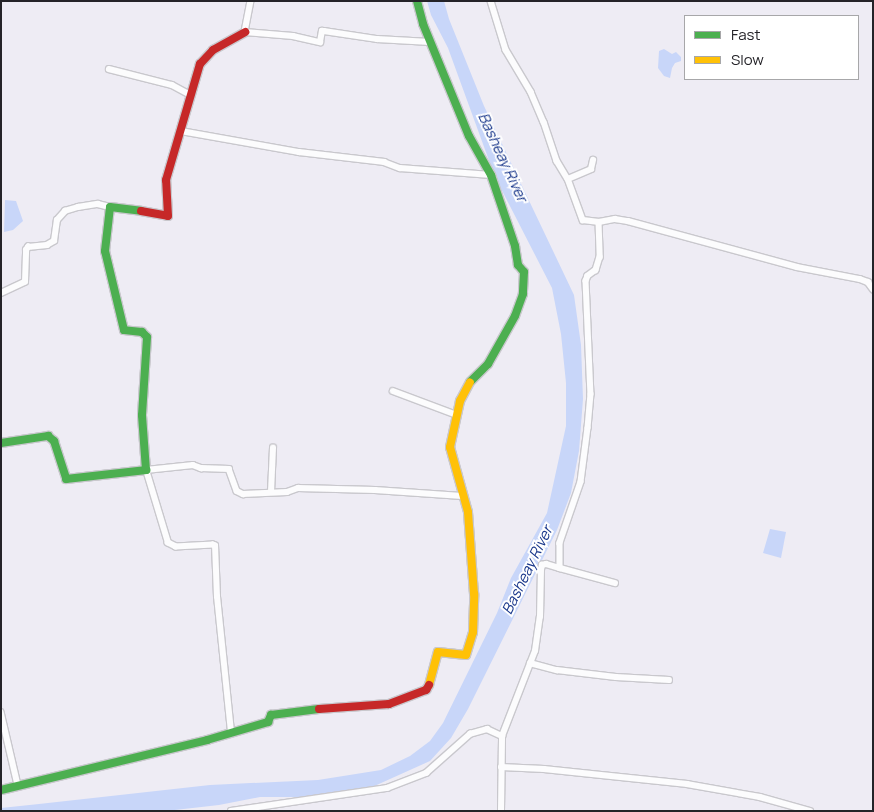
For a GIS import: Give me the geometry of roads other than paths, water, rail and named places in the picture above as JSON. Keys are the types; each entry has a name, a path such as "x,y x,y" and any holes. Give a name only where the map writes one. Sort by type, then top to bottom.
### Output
{"street":[{"path":"246,32 251,1"},
{"path":"1,790 182,747 268,722 271,715 315,709 389,704 426,690 429,686 438,652 466,655 473,632 474,594 468,512 462,496 450,447 460,401 470,382 488,364 515,316 523,294 524,272 518,265 515,246 491,175 469,136 423,24 417,1"},
{"path":"491,1 506,50 531,92 544,122 557,161 568,179 583,220 600,222 615,219 628,221 797,267 860,279 868,282 873,289"},
{"path":"1,293 25,282 26,250 28,247 47,245 54,241 57,220 65,211 78,206 98,204 168,216 166,180 200,64 213,50 246,32 293,36 320,42 324,31 377,39 430,42"},
{"path":"109,68 172,85 191,95"},
{"path":"181,131 299,152 384,162 400,168 491,175"},
{"path":"568,179 591,169 594,160"},
{"path":"110,206 105,250 124,330 142,332 147,338 142,415 146,470 168,543 176,547 215,546 217,597 231,732"},
{"path":"560,568 560,544 580,482 588,428 591,394 586,281 588,276 596,270 600,257 600,222"},
{"path":"393,391 457,414"},
{"path":"1,443 48,436 54,441 66,479 193,465 201,468 230,469 239,493 313,488 462,496"},
{"path":"271,492 273,448"},
{"path":"501,811 502,736 535,651 540,617 542,565 546,564 615,583"},
{"path":"530,663 557,670 586,674 668,680"},
{"path":"1,712 18,785"},
{"path":"231,811 387,788 426,773 470,734 487,729 502,736"},
{"path":"501,767 544,768 687,784 760,798 810,811"}],"water":[{"name":"Basheay River","path":"427,1 444,1 449,19 484,106 574,295 581,345 583,399 579,451 571,493 557,530 468,709 451,738 430,761 370,788 300,797 260,797 219,805 166,811 1,811 1,808 210,785 318,780 381,770 410,756 430,741 443,723 497,613 511,578 547,513 566,426 566,383 561,334 552,288 495,177 448,48 431,15"},
{"path":"664,49 672,54 676,52 681,57 681,61 675,63 672,68 670,78 664,76 658,68 659,51"},
{"path":"5,200 16,201 23,221 13,230 4,232"},
{"path":"770,529 786,532 781,558 763,553"}]}
